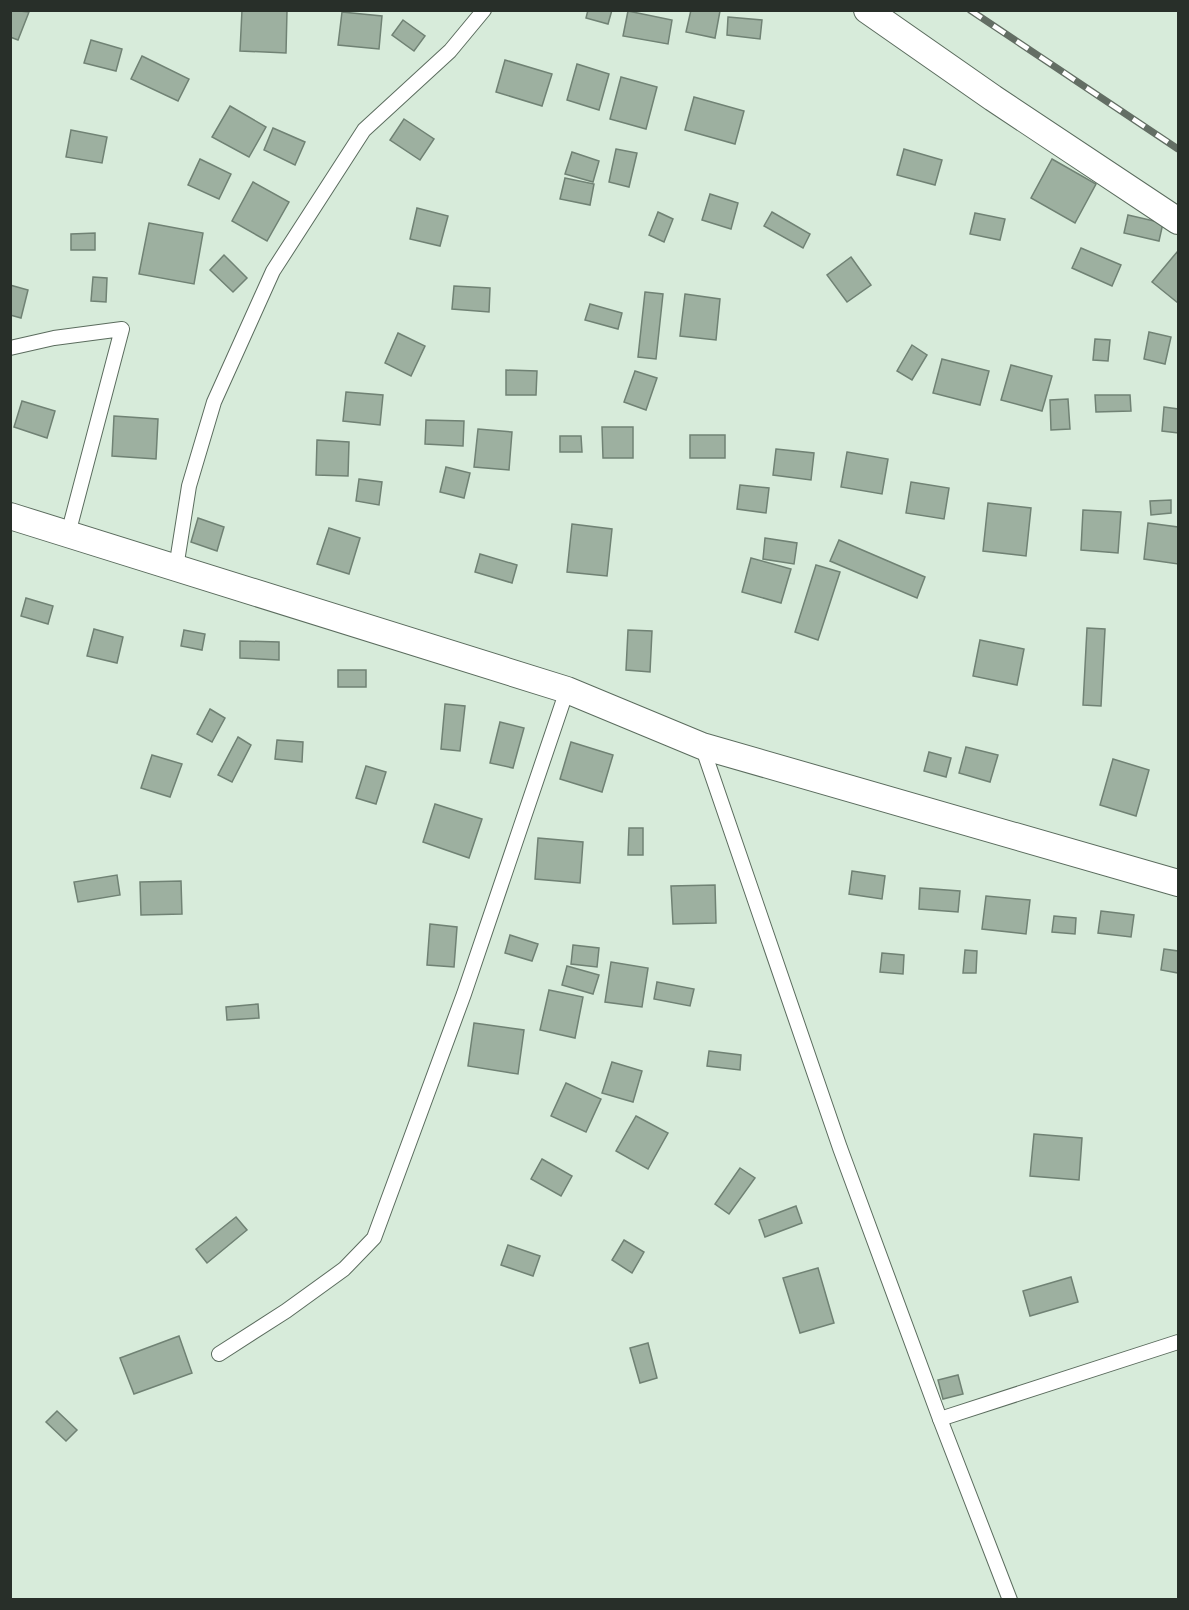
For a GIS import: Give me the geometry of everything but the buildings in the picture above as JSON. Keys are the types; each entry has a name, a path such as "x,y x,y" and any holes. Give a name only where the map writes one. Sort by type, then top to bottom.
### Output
{"street":[{"path":"867,10 1003,105 1179,221"},
{"path":"10,516 567,690 702,746 1179,883"}],"lane":[{"path":"176,568 189,486 214,402 273,271 364,130 450,51 484,10"},
{"path":"10,348 54,338 122,329 68,534"},
{"path":"219,1354 286,1311 344,1269 374,1238 464,994 567,690"},
{"path":"702,746 840,1148 940,1419 1010,1599"},
{"path":"940,1419 1179,1342"}],"railway":[{"path":"970,10 1178,149"}]}
